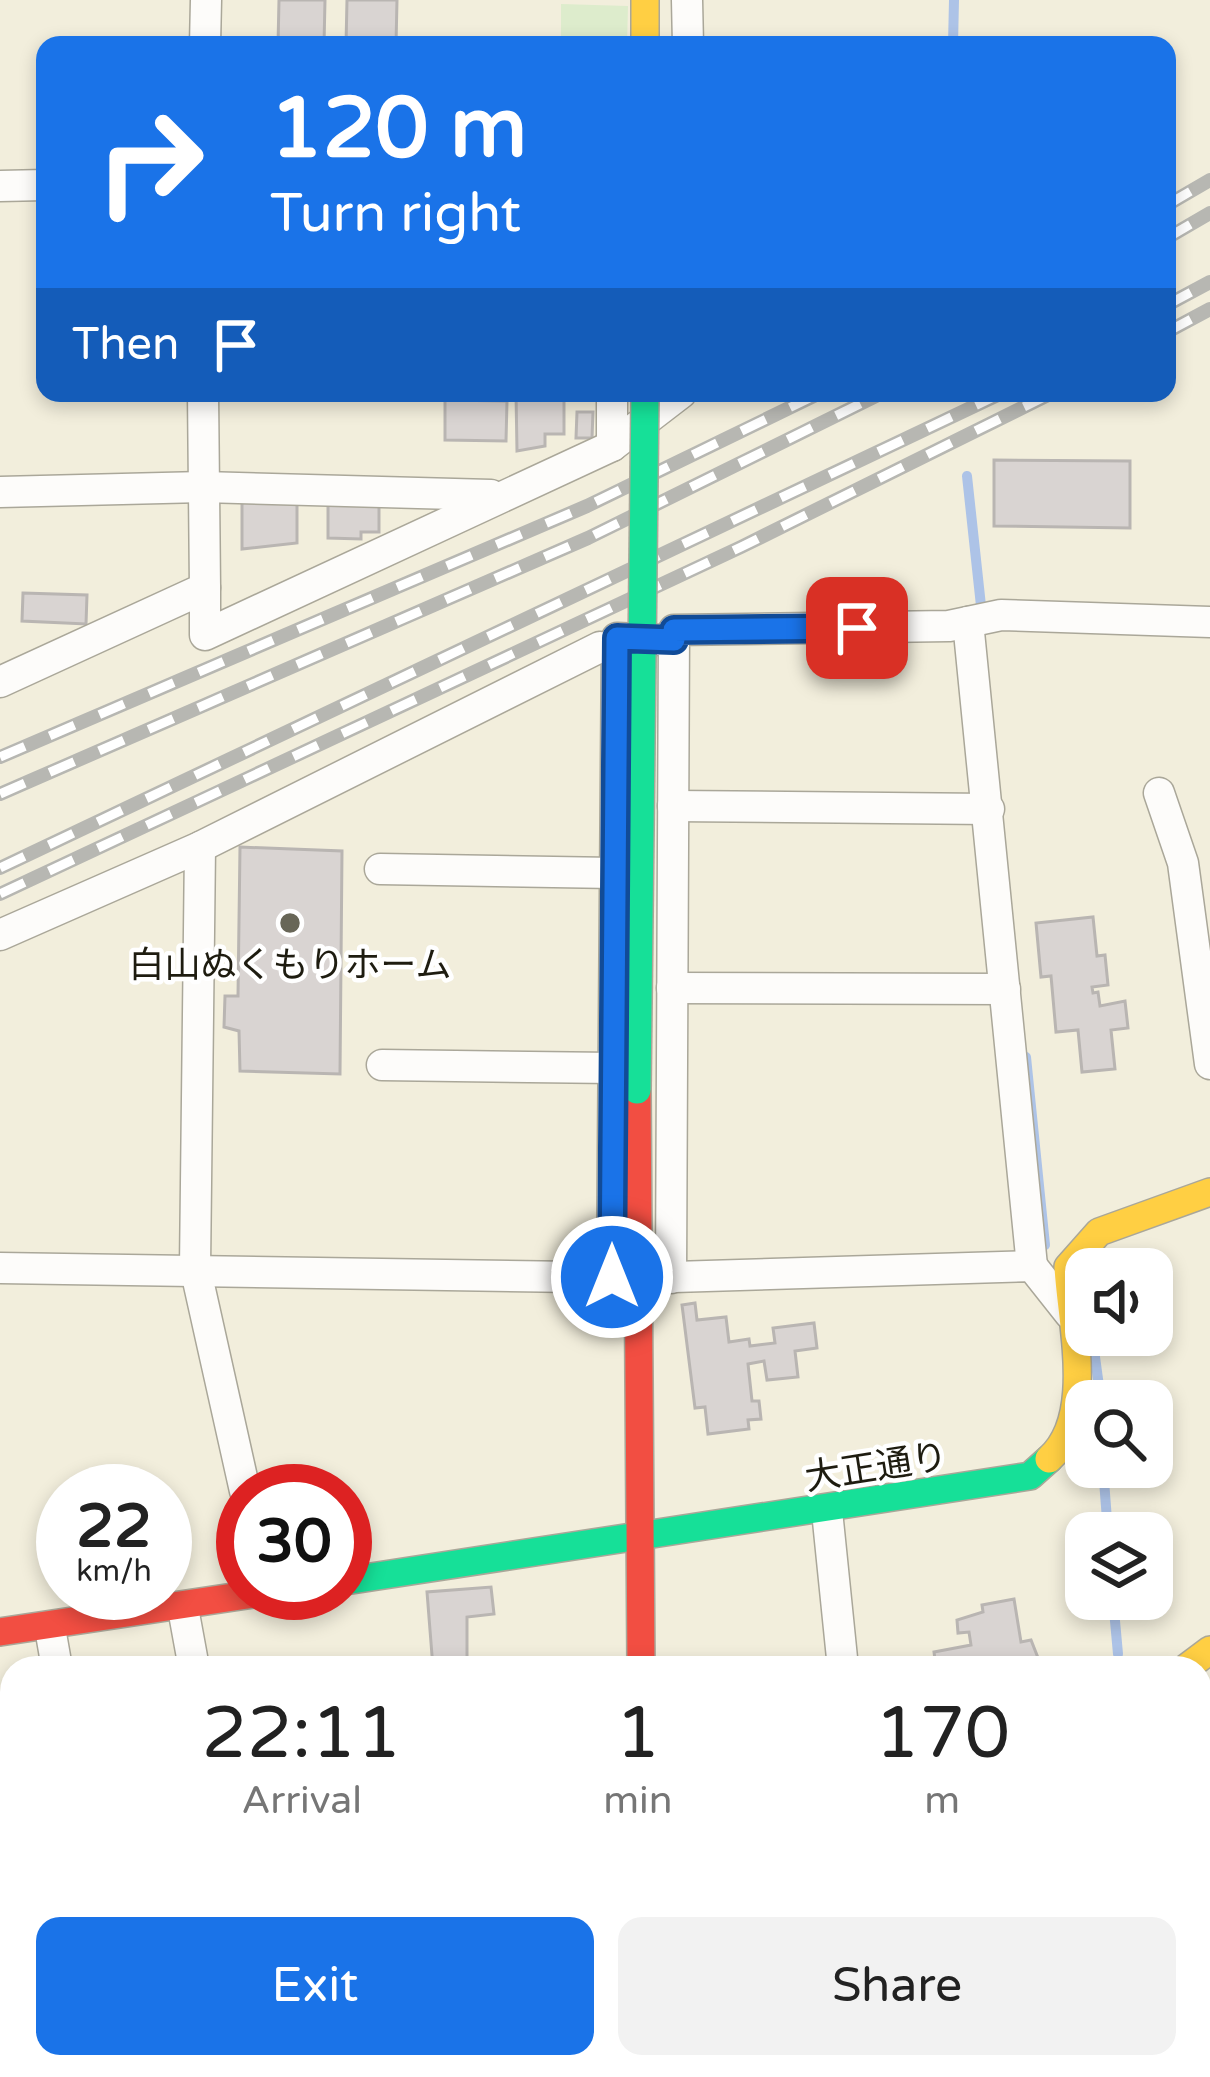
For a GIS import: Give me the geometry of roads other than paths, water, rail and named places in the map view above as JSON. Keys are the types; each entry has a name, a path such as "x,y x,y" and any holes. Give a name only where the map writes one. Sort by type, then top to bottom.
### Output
{"street":[{"path":"206,0 206,36"},
{"path":"645,0 645,36"},
{"path":"687,0 688,36"},
{"path":"0,186 36,185"},
{"path":"203,402 205,635 497,495 611,446 669,402"},
{"path":"611,446 612,402"},
{"path":"641,1656 638,1090 645,402"},
{"path":"0,492 202,487 497,495"},
{"path":"0,682 205,587"},
{"path":"641,1278 673,988 674,630 977,620 1210,622"},
{"path":"977,620 989,809 1032,1267 1065,1308"},
{"path":"641,1278 613,1067 617,638 674,640"},
{"path":"0,935 200,848 600,647"},
{"path":"1159,793 1184,863 1210,1064"},
{"path":"673,806 989,809"},
{"path":"200,848 195,1267 238,1464"},
{"path":"380,869 614,873"},
{"path":"614,910 673,911"},
{"path":"673,988 1005,989"},
{"path":"382,1065 613,1067"},
{"name":"大正通り","path":"1085,1248 1099,1232 1210,1192"},
{"path":"0,1268 195,1267 221,1274 641,1278 1032,1267"},
{"name":"大正通り","path":"372,1576 826,1511 1030,1476 1065,1445 1076,1411 1073,1356"},
{"path":"826,1511 842,1656"},
{"path":"0,1632 103,1620"},
{"path":"185,1620 192,1656"},
{"path":"50,1628 55,1656"}],"waterway":[{"path":"953,36 954,0"},
{"path":"967,476 982,615"},
{"path":"1026,1057 1045,1245"},
{"path":"1095,1356 1098,1380"},
{"path":"1105,1488 1106,1512"},
{"path":"1115,1620 1118,1654"}],"railway":[{"path":"1176,200 1210,180"},
{"path":"1176,233 1210,213"},
{"path":"1176,300 1210,282"},
{"path":"1176,327 1210,309"},
{"path":"0,757 587,506 801,402"},
{"path":"0,794 588,538 864,402"},
{"path":"0,868 983,402"},
{"path":"0,894 741,547 1034,402"}],"place":[{"name":"白山ぬくもりホーム","path":"290,923"}]}
